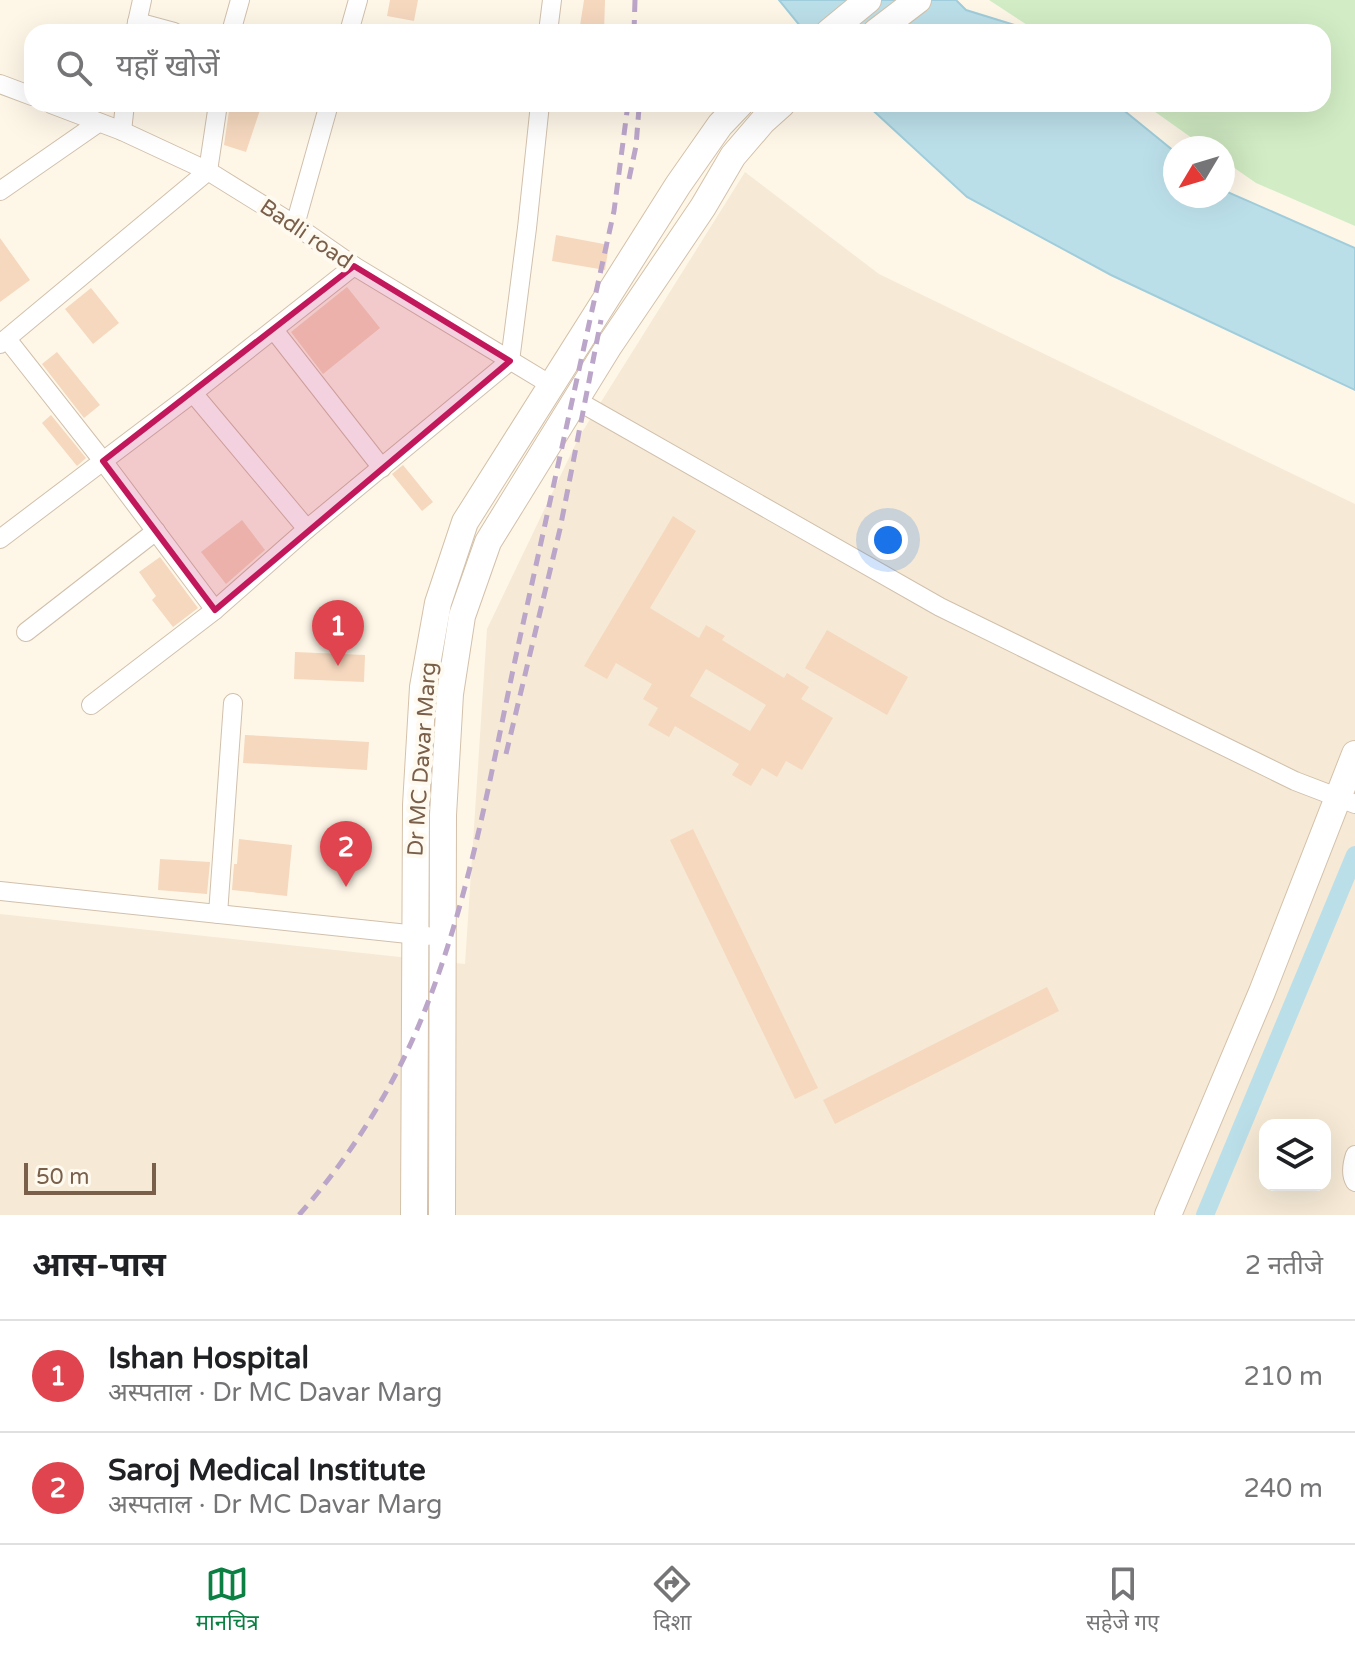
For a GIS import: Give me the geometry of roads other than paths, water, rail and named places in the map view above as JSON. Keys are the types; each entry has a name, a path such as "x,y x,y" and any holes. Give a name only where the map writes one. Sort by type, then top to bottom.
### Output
{"street":[{"path":"137,24 142,0"},
{"path":"233,24 240,0"},
{"path":"351,24 358,0"},
{"path":"549,24 552,0"},
{"path":"839,24 868,0"},
{"path":"886,24 918,0"},
{"path":"0,84 24,93"},
{"name":"Badli road","path":"71,112 122,131 208,171 354,266 551,385"},
{"path":"122,131 124,112"},
{"path":"215,610 103,461 4,341 208,171 217,112"},
{"path":"295,225 327,112"},
{"path":"91,705 215,610 307,529 510,361 539,112"},
{"name":"Dr MC Davar Marg","path":"414,1215 416,805 423,687 438,603 465,522 687,173 732,112"},
{"path":"442,1215 443,815 450,694 462,616 488,542 609,346 733,156 773,112"},
{"path":"0,191 98,123"},
{"path":"687,173 712,192"},
{"path":"0,539 354,266"},
{"path":"274,330 382,468"},
{"path":"193,393 307,529"},
{"path":"576,400 940,607 1295,781 1342,799"},
{"path":"26,632 156,531"},
{"path":"218,914 233,703"},
{"path":"1168,1215 1342,799 1355,754"},
{"path":"0,891 442,937"},
{"path":"1355,1155 1352,1177 1355,1182"}],"water":[{"path":"779,0 956,0 966,10 1012,24 798,24"},
{"path":"875,112 1126,112 1163,142 1163,208 1235,208 1235,195 1355,248 1355,390 1111,275 967,197"}],"waterway":[{"path":"1205,1215 1355,855"}],"railway":[{"path":"634,24 635,0"},
{"path":"299,1215 355,1143 401,1065 425,1010 456,920 480,828 614,211 627,112"},
{"path":"629,179 639,112"},
{"path":"506,754 560,529 601,320"}],"place":[{"name":"Ishan Hospital","path":"338,666"},
{"name":"Saroj Medical Institute","path":"346,887"}]}
